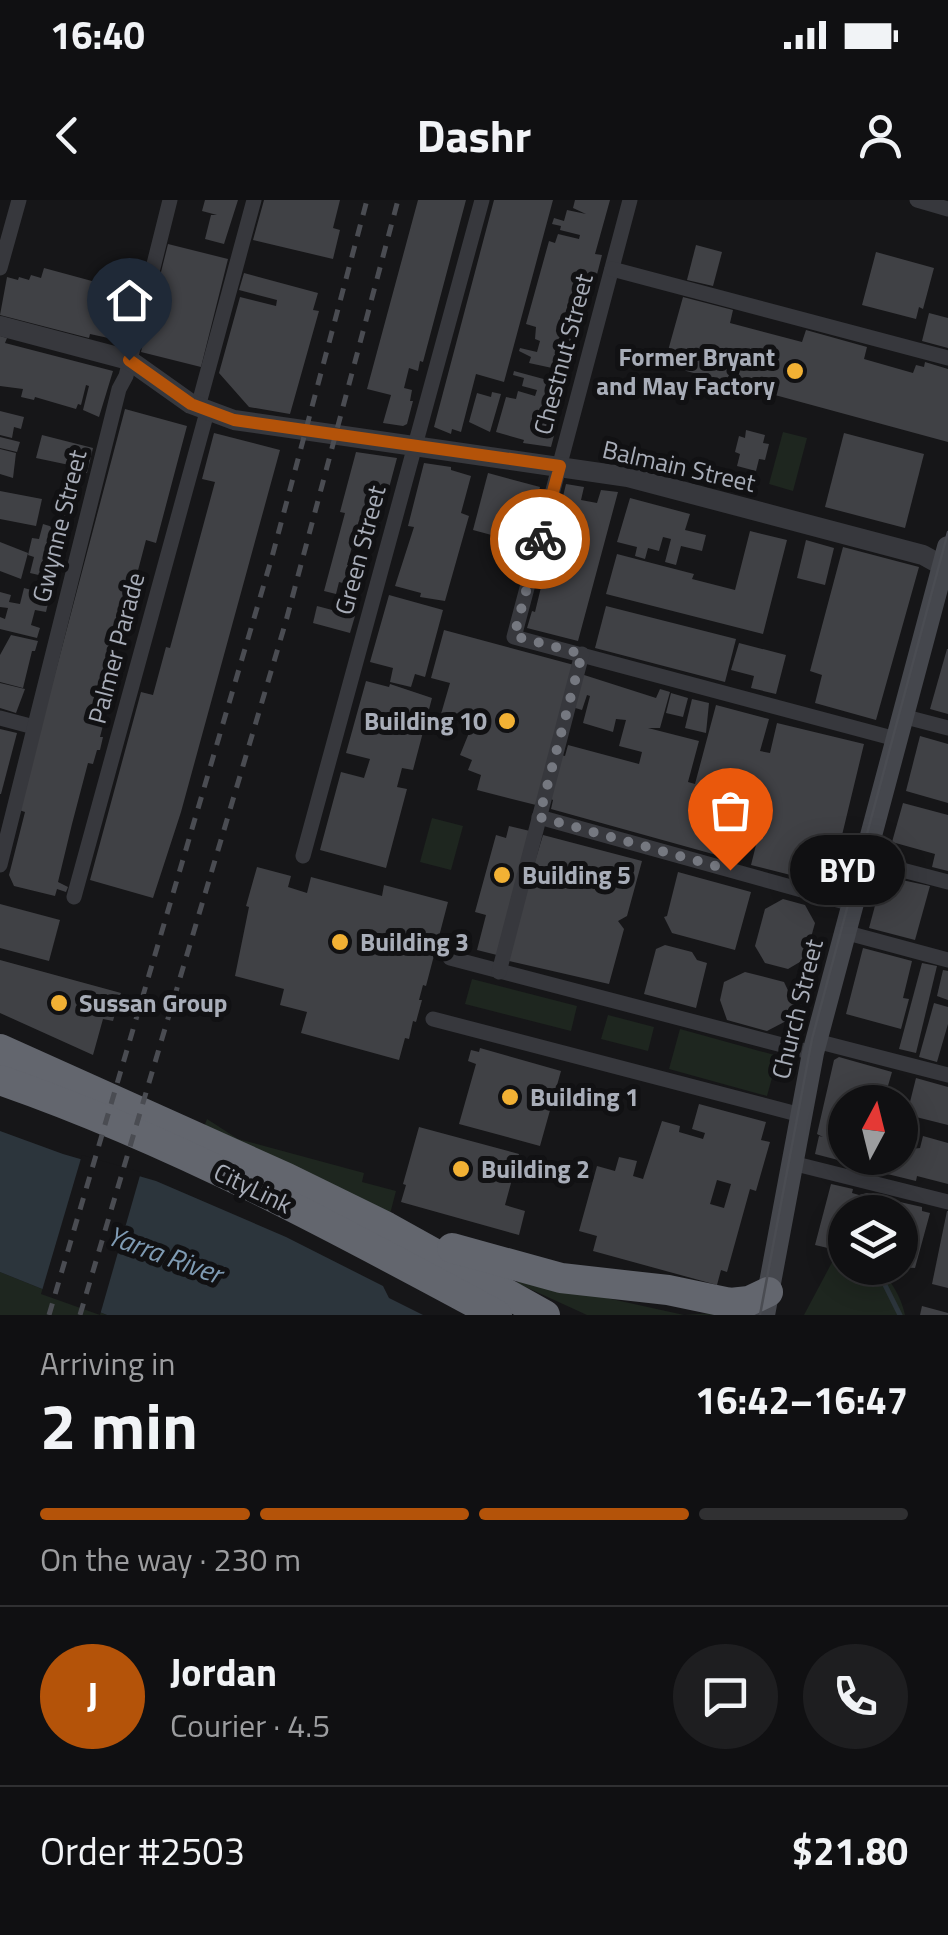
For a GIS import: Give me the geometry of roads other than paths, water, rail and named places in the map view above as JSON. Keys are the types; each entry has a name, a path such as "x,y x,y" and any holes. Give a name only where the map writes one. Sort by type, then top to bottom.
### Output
{"highway":[{"path":"0,1049 217,1144 387,1227 545,1315"},
{"name":"CityLink","path":"0,1080 244,1183 497,1315"},
{"path":"387,1227 502,1264 581,1282 656,1288 730,1303 766,1304"}],"main road":[{"name":"Church Street","path":"766,1304 814,1047 946,560"}],"street":[{"path":"0,268 19,200"},
{"name":"Gwynne Street","path":"0,865 170,200"},
{"name":"Palmer Parade","path":"74,897 203,410 254,200"},
{"name":"Green Street","path":"303,856 482,200"},
{"name":"Chestnut Street","path":"582,654 514,636 630,200"},
{"path":"916,200 948,209"},
{"path":"612,269 948,358"},
{"name":"Balmain Street","path":"0,326 129,360 203,410 234,420 560,466 660,485 946,560"},
{"path":"500,972 582,654 896,740"},
{"path":"902,716 948,728"},
{"path":"0,718 34,727"},
{"path":"539,817 852,904"},
{"path":"864,860 948,882"},
{"path":"844,932 948,960"},
{"path":"450,958 814,1047 948,1075"},
{"path":"433,1019 801,1115"},
{"path":"792,1163 948,1202"}],"water":[{"name":"Yarra River","path":"0,1131 156,1181 286,1237 383,1286 389,1298 423,1315 107,1315 0,1272"}],"waterway":[{"path":"885,1285 900,1315"}],"tram line":[{"path":"760,1315 812,1039 948,532"}],"railway":[{"path":"49,1315 272,557 367,200"},
{"path":"80,1315 286,621 398,200"}],"place":[{"name":"Former Bryant and May Factory","path":"795,371"},
{"name":"Building 10","path":"507,721"},
{"name":"BYD","path":"730,870"},
{"name":"Building 5","path":"502,875"},
{"name":"Building 3","path":"340,942"},
{"name":"Sussan Group","path":"59,1003"},
{"name":"Building 1","path":"510,1097"},
{"name":"Building 2","path":"461,1169"}]}
